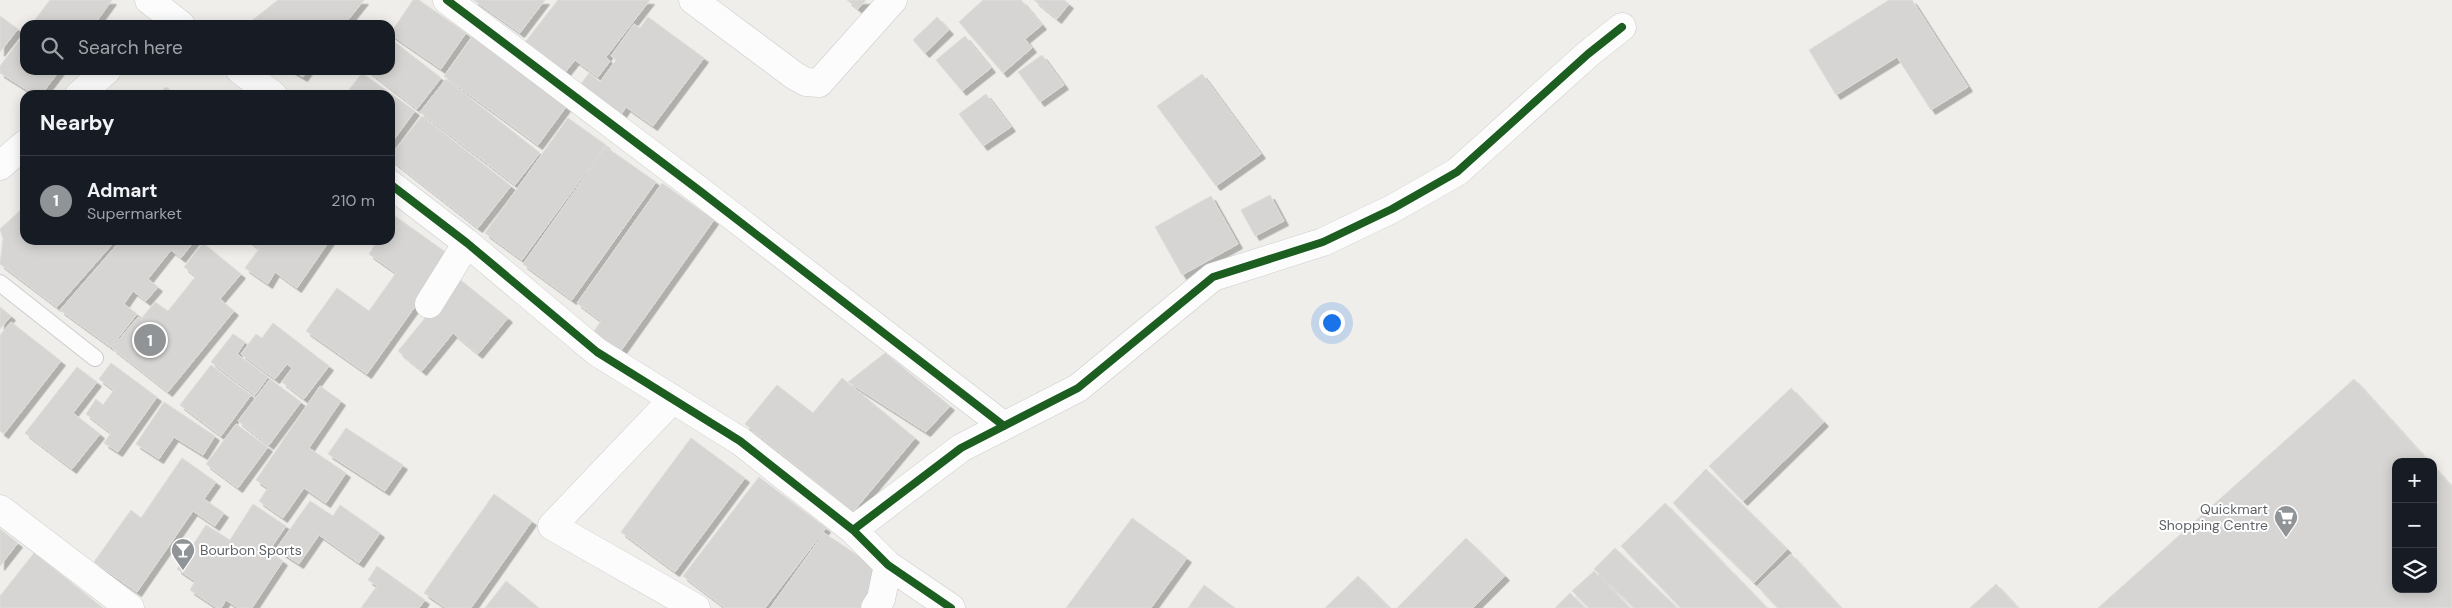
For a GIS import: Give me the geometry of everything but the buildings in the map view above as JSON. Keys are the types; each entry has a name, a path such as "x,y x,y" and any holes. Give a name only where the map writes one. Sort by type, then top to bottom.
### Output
{"street":[{"path":"447,0 700,191 1004,426"},
{"path":"693,0 795,76 806,82 819,83 893,0"},
{"path":"853,530 961,448 1078,388 1213,277 1323,242 1392,209 1457,172 1588,54 1622,27"},
{"path":"85,90 101,75"},
{"path":"246,75 266,90"},
{"path":"0,166 20,148"},
{"path":"395,188 466,243 596,352 740,441 853,530 888,565 951,608"},
{"path":"429,304 466,243"},
{"path":"672,400 552,526 696,608"},
{"path":"0,509 130,608"},
{"path":"875,608 881,599 888,565"}],"lane":[{"path":"0,283 95,358"}],"cycle path":[{"path":"447,0 700,191 1004,426"},
{"path":"853,530 961,448 1078,388 1213,277 1323,242 1392,209 1457,172 1588,54 1622,27"},
{"path":"395,188 467,243 597,352 740,441 853,530 888,565 951,608"}],"place":[{"name":"Admart","path":"150,340"},
{"name":"Quickmart Shopping Centre","path":"2286,538"},
{"name":"Bourbon Sports","path":"183,571"}]}
